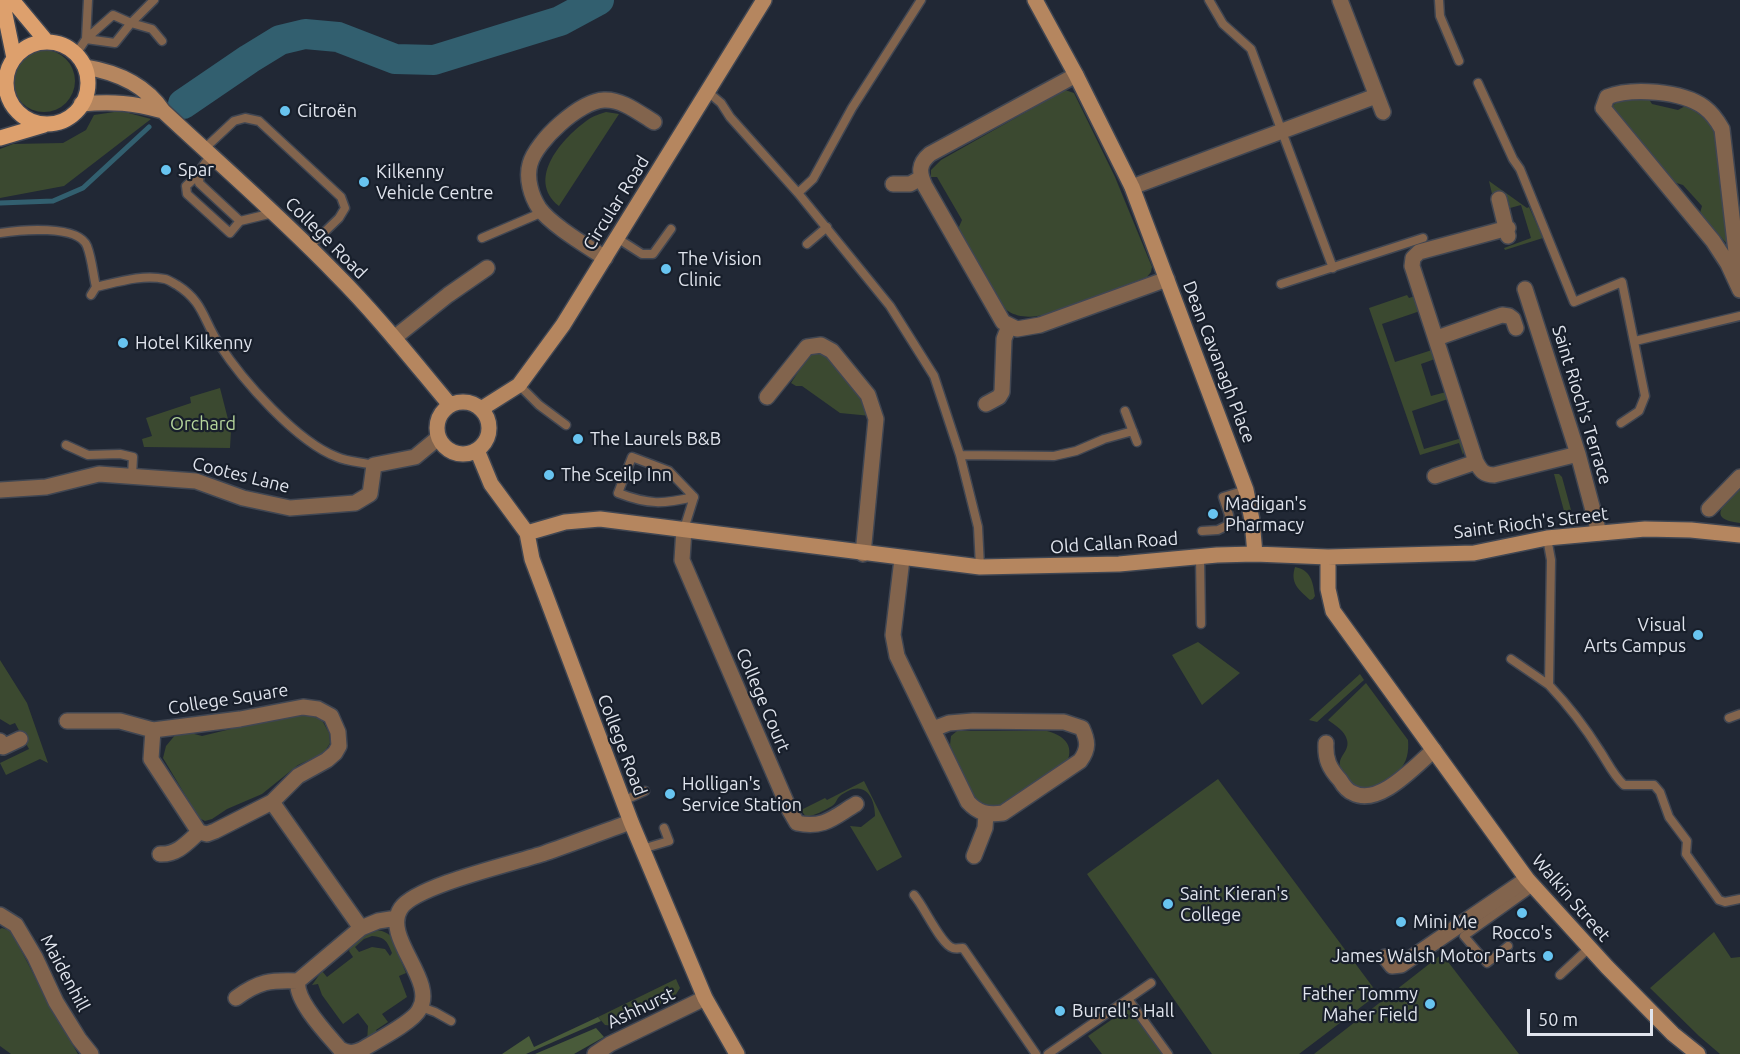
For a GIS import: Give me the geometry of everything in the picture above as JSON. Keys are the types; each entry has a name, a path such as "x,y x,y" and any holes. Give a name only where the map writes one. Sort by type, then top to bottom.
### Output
{"main road":[{"path":"2,0 14,58"},
{"path":"12,0 47,42"},
{"path":"0,138 62,121 81,104 87,85 80,61 64,46 47,42 27,46 14,58 3,79 14,107 30,120 46,124"}],"street":[{"name":"Circular Road","path":"481,409 519,385 563,325 764,0"},
{"name":"Dean Cavanagh Place","path":"1035,0 1076,75 1132,187 1246,490 1255,554"},
{"path":"1340,0 1383,112"},
{"name":"College Road","path":"80,61 142,86 156,99 163,111 352,290 450,405"},
{"path":"1076,75 930,154 922,160 921,178 1003,322 1009,326 1017,329 1040,325 1167,279"},
{"path":"1648,91 1689,99 1715,117 1722,129 1740,288 1713,241 1603,108 1607,97 1619,92 1648,91"},
{"path":"1132,187 1376,96"},
{"path":"605,258 543,212 532,195 529,180 534,152 557,127 589,103 613,100 654,122"},
{"name":"College Road","path":"81,104 112,101 133,103 163,111"},
{"path":"892,184 910,184 921,178"},
{"path":"1499,199 1508,233 1419,252 1413,258 1412,266 1476,462 1482,472 1494,475 1578,454"},
{"path":"394,338 448,295 487,268"},
{"name":"Saint Rioch's Terrace","path":"1526,289 1578,454 1599,533"},
{"path":"1437,338 1502,315 1513,319 1516,328"},
{"path":"986,404 999,397 1002,392 1004,339 1009,326"},
{"path":"767,397 807,347 818,339 832,351 868,395 876,419 863,554"},
{"path":"460,402 471,403 481,409 487,420 489,431 484,444 477,450 464,454 454,453 445,448 438,438 436,424 441,412 450,405 460,402"},
{"path":"374,465 415,457 438,438"},
{"name":"College Road","path":"477,450 491,484 527,533 532,559 630,822 705,998 736,1054"},
{"path":"1435,476 1476,462"},
{"name":"Cootes Lane","path":"0,490 46,488 99,474 132,476 196,481 243,498 290,508 355,503 370,494 374,465"},
{"path":"1709,509 1740,477"},
{"name":"Old Callan Road","path":"527,533 565,522 593,519 980,567 1104,564 1255,554 1328,557"},
{"name":"College Court","path":"684,529 682,560 797,823 810,826 822,824 856,804"},
{"name":"Saint Rioch's Street","path":"1328,557 1474,553 1547,538 1646,529 1676,529 1740,535"},
{"name":"Walkin Street","path":"1328,557 1328,589 1333,611 1530,883 1588,949 1674,1034 1698,1054"},
{"path":"903,559 893,635 897,656 968,802 975,810 989,815 1003,813 1080,761 1086,752 1087,739 1082,728 1064,722 973,721 949,723 933,729"},
{"name":"College Square","path":"67,721 120,720 153,730 303,707 327,712 334,720 339,746 327,760 298,776 272,802 207,834 199,832 151,759 153,730"},
{"path":"0,741 3,747 20,739"},
{"path":"1326,743 1325,759 1333,773 1353,794 1365,796 1380,794 1434,750"},
{"path":"272,802 361,928"},
{"path":"974,856 985,828 986,814"},
{"path":"397,918 378,921 361,928 298,981 297,988 312,1015 340,1049 346,1053 363,1049 412,1018 421,1007 423,994 421,986 399,934 397,918 400,909 407,901 455,879 544,853 630,822"},
{"path":"160,854 173,853 181,849 199,832"},
{"path":"1384,957 1392,966 1401,965 1530,883"},
{"name":"Maidenhill","path":"0,915 16,926 56,1002 91,1054"},
{"path":"236,998 262,982 298,981"},
{"name":"Ashhurst","path":"595,1054 610,1044 705,998"}],"lane":[{"path":"80,61 86,39 88,0"},
{"path":"86,39 116,43 131,23 154,0"},
{"path":"798,193 813,180 852,108 921,0"},
{"path":"1209,0 1223,24 1251,49 1334,268"},
{"path":"1439,0 1440,16 1459,61"},
{"path":"86,39 113,15 152,29 162,41"},
{"path":"1478,83 1513,159 1520,169 1574,302 1622,282 1645,396 1639,411 1621,423"},
{"path":"708,92 721,103 730,117 827,227 890,306 934,376 960,455 978,527 980,567"},
{"path":"240,221 199,183 199,174 207,152 234,121 245,118 259,122 341,196 345,208 339,218 308,248"},
{"path":"199,174 186,186 187,194 230,234 240,221 273,213"},
{"path":"482,238 543,212"},
{"path":"807,244 827,227"},
{"path":"0,233 30,228 79,236 87,244 94,291 136,278 165,279 186,291 201,306 218,343 247,380 306,440 338,458 374,465"},
{"path":"617,238 642,254 653,254 671,229"},
{"path":"1281,284 1423,238"},
{"path":"1635,340 1740,316"},
{"path":"519,385 539,405 566,425"},
{"path":"1125,411 1137,442"},
{"path":"960,455 1054,456 1076,451 1104,439 1133,431"},
{"path":"66,445 88,455 120,454 133,457 132,476"},
{"path":"632,457 669,471 694,497 665,503 639,501 618,493 632,457"},
{"path":"1202,531 1218,530 1228,525 1229,515 1223,497 1246,490"},
{"path":"684,529 694,497"},
{"path":"1547,538 1551,560 1549,685"},
{"path":"1200,556 1201,624"},
{"path":"1511,659 1549,685 1568,706 1602,752 1616,777 1624,785 1654,785 1660,792 1670,817 1687,841 1686,854 1719,900 1725,903 1740,899"},
{"path":"1729,717 1740,714"},
{"path":"622,801 645,791"},
{"path":"642,849 669,841 664,828"},
{"path":"1508,946 1487,963 1464,936 1530,883"},
{"path":"914,896 922,904 945,943 952,948 963,948 1036,1054"},
{"path":"1560,975 1588,949"},
{"path":"1048,1054 1151,983"},
{"path":"1128,999 1168,1054"},
{"path":"421,1007 451,1021"}],"green space":[{"path":"38,50 50,50 66,59 73,69 75,81 73,93 66,103 50,112 38,112 27,107 18,98 13,87 13,75 18,64 27,55"},
{"path":"1065,90 1074,93 1115,177 1152,267 1151,272 1147,277 1049,314 1017,315 1008,311 990,286 958,229 962,220 937,177 931,177 931,170 941,160"},
{"path":"1647,96 1652,104 1678,110 1687,105 1705,119 1714,130 1727,244 1700,213 1702,206 1683,185 1673,182 1612,113 1612,106 1620,100"},
{"path":"121,111 151,119 64,186 0,198 0,149 13,144 63,143 86,130 94,115"},
{"path":"606,112 619,114 559,206 549,195 546,184 547,171 552,159 559,147 579,127 591,118"},
{"path":"1489,181 1527,208 1529,207 1543,238 1505,250 1504,248 1531,238 1521,205 1510,208 1508,200 1502,196 1493,198"},
{"path":"1407,295 1409,298 1418,295 1423,310 1382,324 1395,362 1432,350 1435,359 1421,364 1431,396 1446,392 1448,399 1412,411 1424,449 1462,438 1465,449 1463,455 1459,443 1420,455 1369,308"},
{"path":"821,352 866,403 871,416 840,413 802,386 791,383 807,358"},
{"name":"Orchard","path":"220,388 231,431 230,448 144,447 142,439 152,436 146,418 191,403 190,397"},
{"path":"1554,474 1562,477 1574,521 1567,522"},
{"path":"1740,489 1740,523 1723,518 1721,510"},
{"path":"1295,567 1305,571 1310,577 1315,596 1313,599 1310,600 1294,582"},
{"path":"1198,642 1240,673 1202,705 1172,655"},
{"path":"0,660 27,703 48,763 40,759 6,775 0,763 29,749 15,723 10,725 0,719"},
{"path":"1360,674 1364,680 1317,722 1309,720"},
{"path":"1366,683 1408,740 1408,753 1402,768 1387,781 1366,788 1353,784 1342,770 1340,762 1347,747 1347,740 1342,731 1328,720"},
{"path":"297,713 314,716 323,722 329,733 330,743 324,753 298,765 262,794 227,809 212,819 205,821 199,818 163,758 166,746 176,734 183,731 202,736"},
{"path":"957,731 1047,731 1066,741 1069,756 1067,762 1000,806 989,808 978,805 950,745 951,736"},
{"name":"Saint Kieran's College","path":"1218,779 1378,994 1299,1054 1212,1054 1087,874"},
{"path":"864,781 902,857 877,871 850,826 861,827 875,816 869,794 855,789 843,794 835,804 819,813 806,817 801,810"},
{"path":"0,929 11,931 78,1054 11,1054 0,1046"},
{"path":"373,930 389,934 398,946 403,956 401,961 406,973 399,976 407,997 382,1014 388,1022 376,1030 378,1034 367,1042 368,1026 358,1013 343,1024 322,995 318,984 312,985 322,971 327,977 353,957 349,951 353,943","holes":["376,937 387,943 392,953 390,956 385,949 372,947 359,952 355,947 364,939"]},
{"path":"1714,932 1731,958 1740,957 1740,1054 1720,1054 1650,988"},
{"name":"Father Tommy Maher Field","path":"1442,954 1519,1054 1314,1054"},
{"path":"676,979 680,988 673,999 614,1026 605,1025 598,1017"},
{"path":"1127,1009 1132,1010 1164,1054 1102,1054 1088,1036"},
{"path":"598,1017 601,1021 526,1054 502,1054 529,1036 534,1047"},
{"path":"596,1028 604,1037 574,1054 535,1054"}],"waterway":[{"path":"183,104 280,40 305,34 338,37 395,59 434,60 560,21 599,0"},
{"path":"0,203 53,201 83,188 149,127"}],"place":[{"name":"Citroën","path":"285,111"},
{"name":"Spar","path":"166,170"},
{"name":"Kilkenny Vehicle Centre","path":"364,182"},
{"name":"The Vision Clinic","path":"666,269"},
{"name":"Hotel Kilkenny","path":"123,343"},
{"name":"The Laurels B&B","path":"578,439"},
{"name":"The Sceilp Inn","path":"549,475"},
{"name":"Madigan's Pharmacy","path":"1213,514"},
{"name":"Visual Arts Campus","path":"1698,635"},
{"name":"Holligan's Service Station","path":"670,794"},
{"name":"Saint Kieran's College","path":"1168,904"},
{"name":"Rocco's","path":"1522,913"},
{"name":"Mini Me","path":"1401,922"},
{"name":"James Walsh Motor Parts","path":"1548,956"},
{"name":"Father Tommy Maher Field","path":"1430,1004"},
{"name":"Burrell's Hall","path":"1060,1011"}]}
